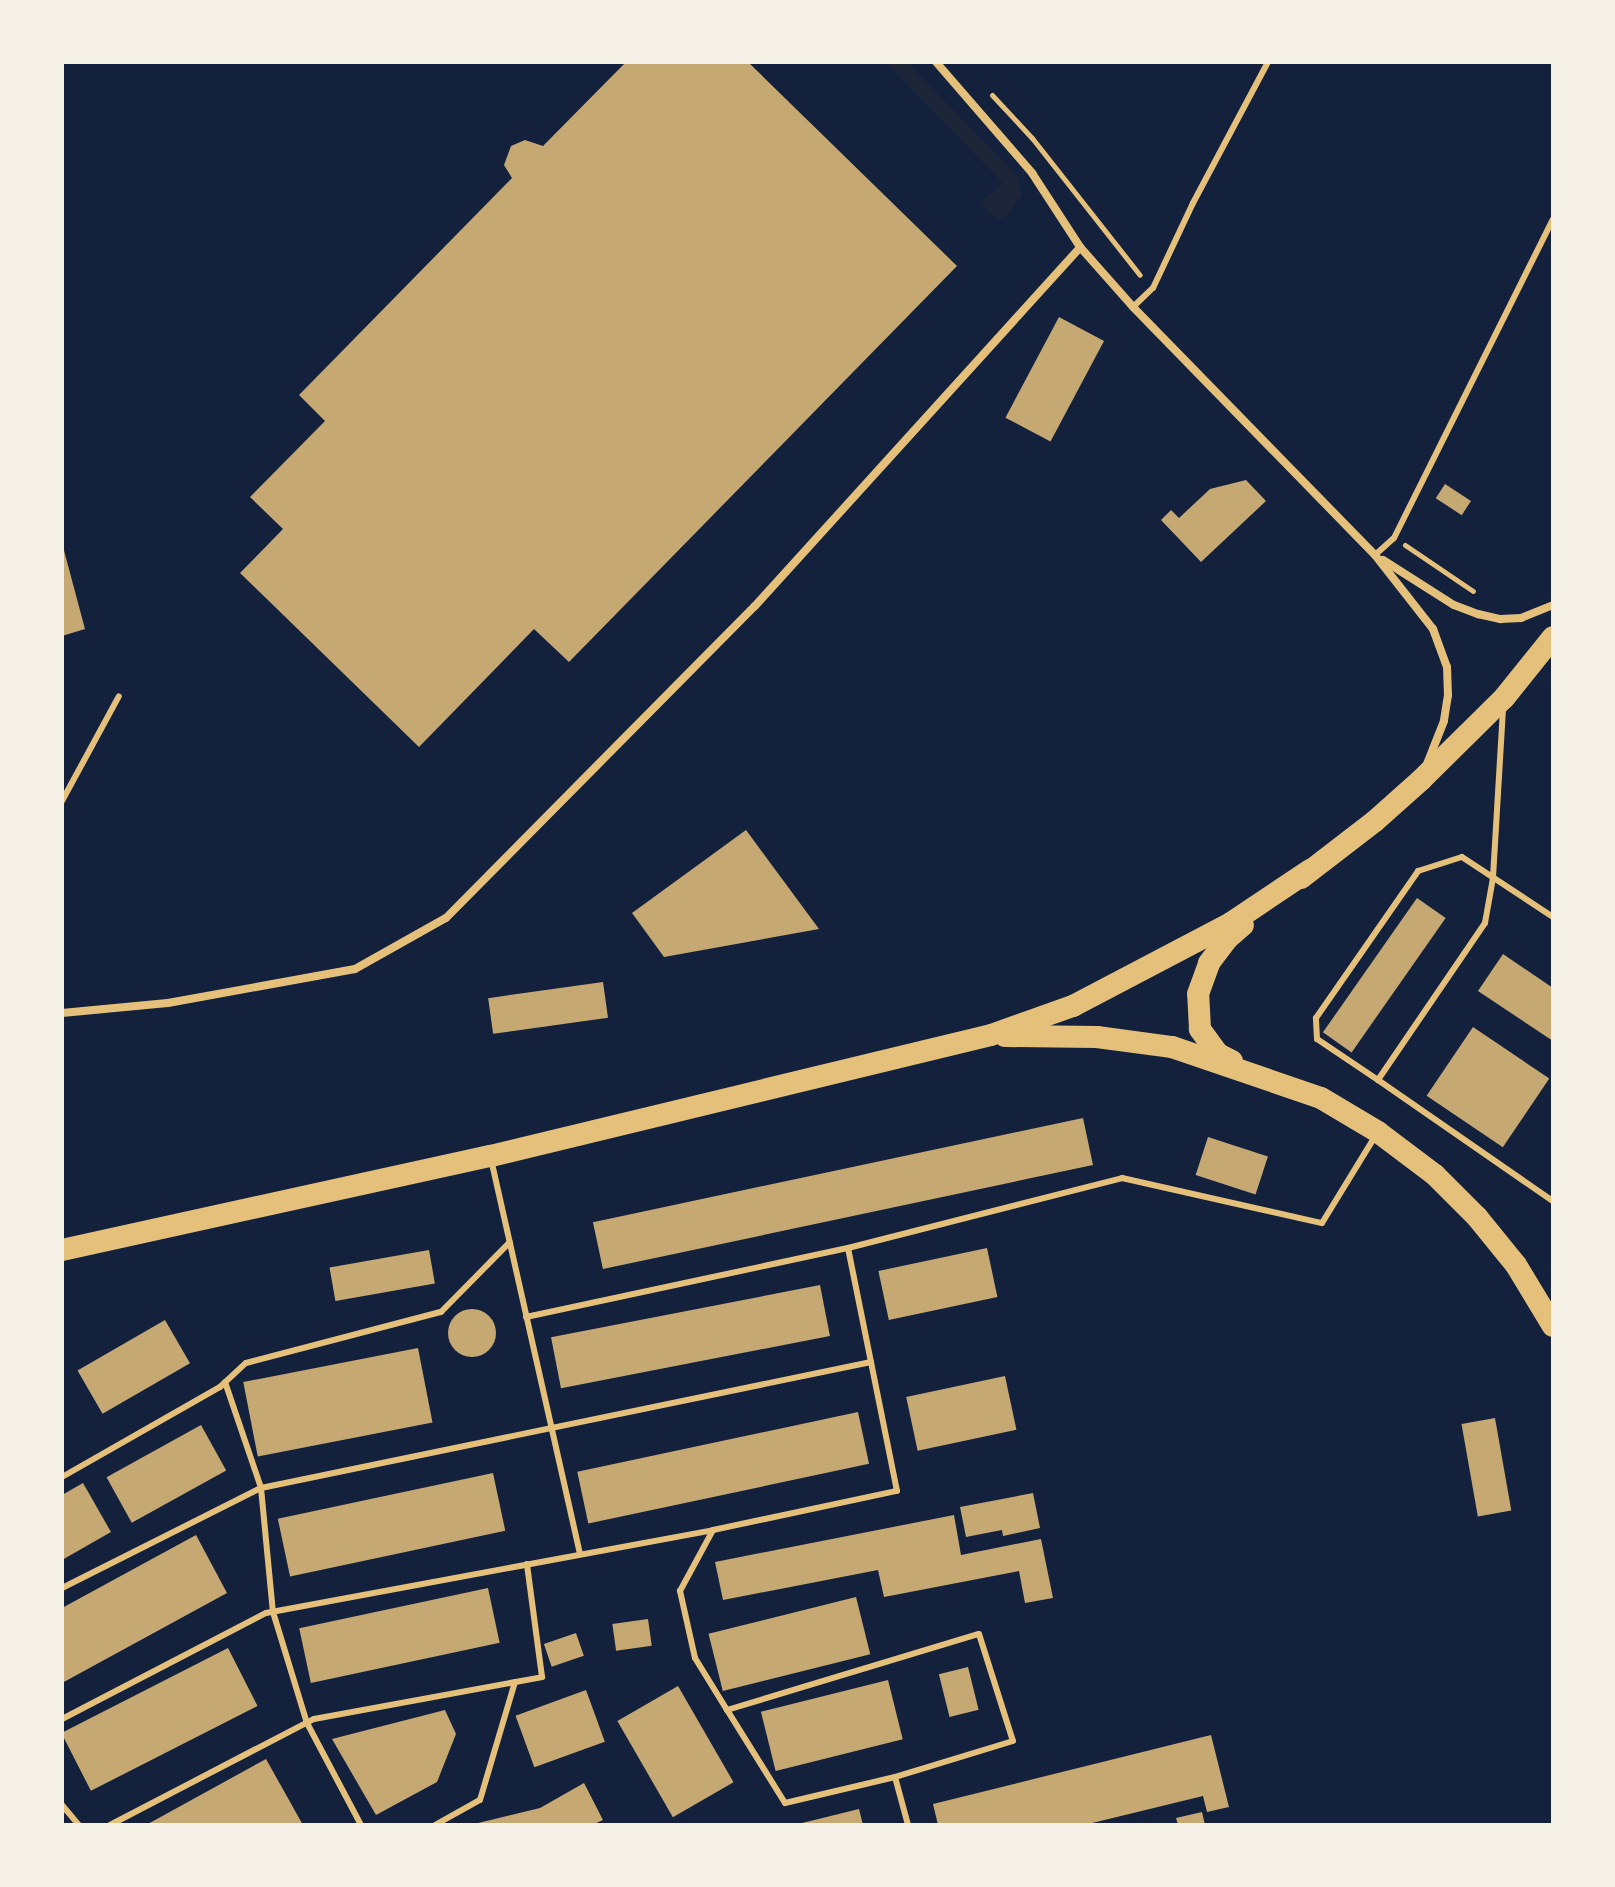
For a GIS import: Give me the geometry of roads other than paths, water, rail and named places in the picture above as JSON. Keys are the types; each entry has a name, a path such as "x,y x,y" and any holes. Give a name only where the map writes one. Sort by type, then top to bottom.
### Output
{"highway":[{"path":"1251,1071 1218,1054 1200,1029 1198,994 1209,963 1227,939 1375,821 1421,780 1504,698 1553,637"},
{"path":"65,1251 491,1156 991,1035 1073,1006 1231,923 1310,870"},
{"path":"991,1035 1097,1037 1172,1047 1251,1071 1321,1098 1378,1132 1435,1175 1477,1217 1516,1265 1553,1326"}],"street":[{"path":"936,62 1032,173 1080,247 1133,307 1375,555 1433,629 1447,667 1448,695 1444,721 1421,780"},
{"path":"62,1013 168,1003 355,969 446,918 755,606 1080,247"},
{"path":"1375,555 1454,605 1478,614 1500,619 1521,618 1553,605"}],"lane":[{"path":"1133,307 1153,288 1193,203 1268,62"},
{"path":"1375,555 1394,538 1553,219"},
{"path":"62,801 119,696"},
{"path":"1378,1080 1485,923 1493,878 1504,698"},
{"path":"1553,917 1462,857 1418,871 1316,1018 1317,1039 1553,1201"},
{"path":"526,1317 848,1248 1122,1178 1322,1223 1378,1132"},
{"path":"491,1156 580,1554"},
{"path":"62,1477 225,1382 246,1363 441,1312 510,1242"},
{"path":"62,1719 273,1612 713,1530 897,1491 848,1248"},
{"path":"62,1588 261,1488 871,1362"},
{"path":"225,1382 261,1488 273,1612 307,1723 361,1825"},
{"path":"713,1530 680,1591 695,1658 727,1710 785,1803 895,1777 1013,1741 979,1634 727,1710"},
{"path":"110,1825 307,1723 542,1677 527,1564"},
{"path":"435,1825 480,1800 515,1682"},
{"path":"895,1777 908,1825"},
{"path":"62,1805 79,1825"}]}
